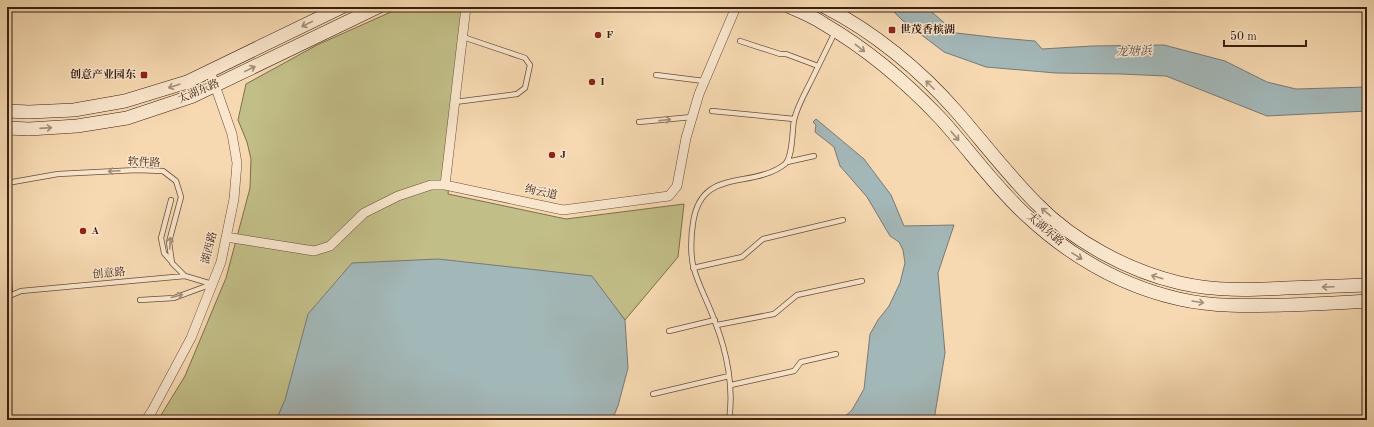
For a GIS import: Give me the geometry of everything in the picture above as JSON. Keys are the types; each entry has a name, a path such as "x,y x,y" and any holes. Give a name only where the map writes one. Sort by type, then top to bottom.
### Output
{"main road":[{"name":"太湖东路","path":"7,111 29,112 74,110 125,101 187,82 342,7"},
{"name":"太湖东路","path":"7,128 29,129 78,126 127,118 193,96 378,7"},
{"name":"太湖东路","path":"790,7 836,31 886,68 918,96 941,119 1027,216 1069,251 1097,268 1151,291 1179,299 1211,304 1243,306 1367,302"},
{"name":"太湖东路","path":"825,7 843,14 895,54 928,82 955,110 1037,205 1072,234 1104,254 1133,268 1157,277 1212,288 1241,290 1367,285"},
{"path":"836,31 843,14"}],"street":[{"path":"446,184 466,7"},
{"name":"绚云道","path":"226,237 314,251 330,246 364,213 398,196 431,184 446,184 563,210 669,196 678,186 686,138 699,94 736,7"},
{"name":"湖西路","path":"146,420 191,338 220,262 234,199 237,163 232,134 210,71"}],"lane":[{"path":"787,162 792,146 794,119 803,97 836,31"},
{"path":"455,102 517,94 525,88 530,64 525,58 462,36"},
{"path":"740,40 780,54 786,54 818,66"},
{"path":"656,75 704,81"},
{"path":"712,111 794,119"},
{"path":"639,122 692,117"},
{"path":"729,420 731,407 731,385 729,376 717,325 694,268 692,252 693,222 698,206 710,189 719,185 766,174 778,169 787,162 814,156"},
{"name":"软件路","path":"7,183 58,174 137,170 163,171 176,181 181,197 169,242 172,263"},
{"path":"171,200 161,238 164,253 185,276"},
{"path":"694,268 742,257 762,239 844,220"},
{"path":"7,242 9,296"},
{"name":"创意路","path":"9,296 20,291 185,276 212,284"},
{"path":"717,325 774,314 797,295 862,281"},
{"path":"140,300 174,298 212,284"},
{"path":"7,289 9,296"},
{"path":"669,331 715,320"},
{"path":"731,385 794,371 801,362 836,354"},
{"path":"653,394 729,376"}],"shaded area":[{"path":"402,7 469,7 448,194 566,219 684,204 678,257 625,320 591,276 285,401 276,420 158,420 185,376 226,278 250,188 251,159 247,142 238,120 246,84 317,45"}],"water":[{"name":"龙塘浜","path":"889,7 926,7 956,33 1035,41 1042,49 1092,46 1164,45 1225,61 1267,82 1296,89 1367,87 1367,111 1267,116 1166,76 1056,73 986,67 944,52 902,20"},
{"path":"816,119 864,159 891,195 904,226 954,225 938,273 945,353 934,420 841,420 852,410 864,389 870,334 878,320 889,306 900,283 905,263 903,250 899,242 890,236 867,197 840,166 834,147 815,132 816,125 813,122"},
{"path":"438,259 592,276 625,320 628,368 618,406 612,420 276,420 285,400 308,314 352,263"}],"place":[{"name":"世茂香槟湖","path":"892,30"},
{"name":"F","path":"598,35"},
{"name":"创意产业园东","path":"144,75"},
{"name":"I","path":"592,82"},
{"name":"J","path":"552,155"},
{"name":"A","path":"83,231"}]}
